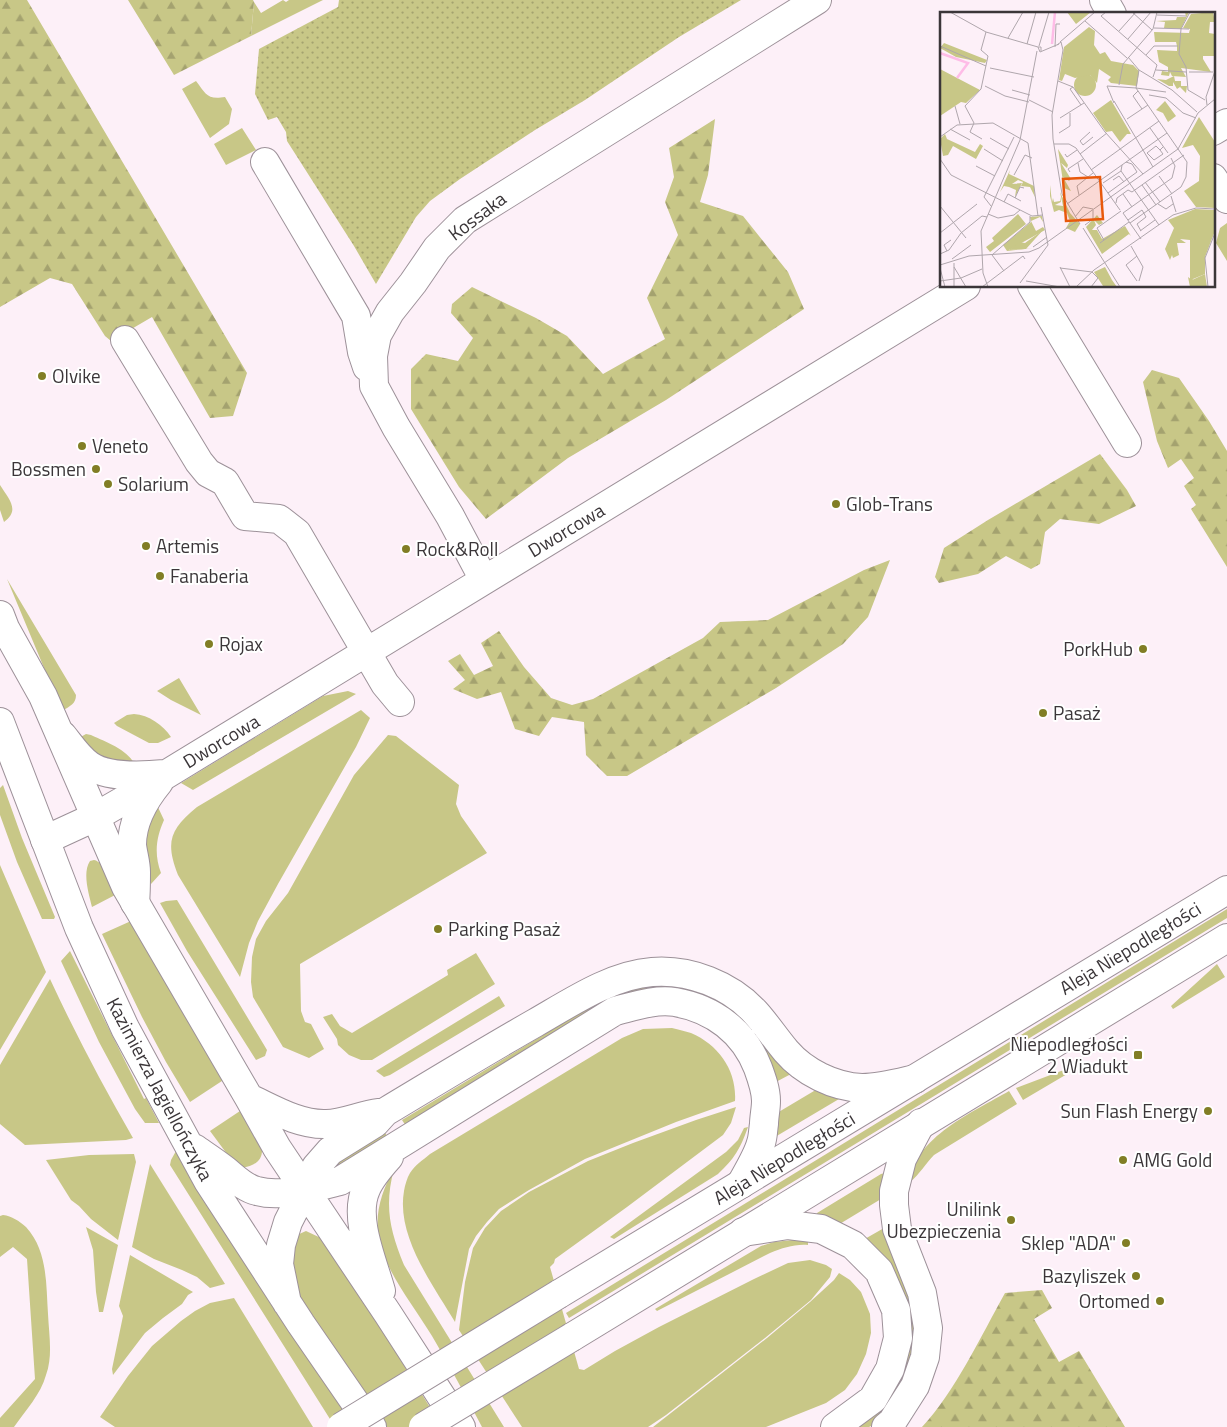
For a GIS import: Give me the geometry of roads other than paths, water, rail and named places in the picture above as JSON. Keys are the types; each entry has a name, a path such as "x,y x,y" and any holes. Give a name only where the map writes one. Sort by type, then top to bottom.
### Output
{"street":[{"name":"Kossaka","path":"484,580 450,516 396,427 374,386 373,356 377,335 390,312 437,248 465,220 817,0"},
{"path":"1104,0 1111,12"},
{"path":"1214,130 1227,123"},
{"path":"265,162 356,316 362,352 374,386"},
{"path":"1214,180 1227,199"},
{"name":"Dworcowa","path":"45,840 95,817 963,288"},
{"path":"1033,288 1126,443"},
{"path":"125,340 199,462 208,473 225,482 245,516 279,519 296,534 385,684 400,702"},
{"path":"0,614 5,628 43,696 126,887 135,903 277,1148 461,1427"},
{"name":"Kazimierza Jagiellończyka","path":"0,722 78,928 125,1028 208,1181 287,1303 372,1427"},
{"name":"Dworcowa","path":"58,729 78,755 90,766 122,775 145,776 166,774"},
{"path":"135,903 136,870 132,844 134,830 140,812 151,792 166,774"},
{"name":"Aleja Niepodległości","path":"340,1427 1227,890"},
{"path":"423,1427 1227,938"},
{"path":"287,1303 279,1264 281,1245 288,1222 316,1167 330,1152 375,1123 385,1112 491,1048 578,998 631,976 652,972 676,973 702,979 723,987 754,1011 787,1052 814,1074 827,1080 862,1088 914,1079"},
{"path":"188,1144 239,1183 256,1191 276,1193 304,1190 340,1181 615,1012 651,1002 674,1002 716,1016 734,1031 753,1055 761,1075 765,1088 766,1102 761,1144 741,1184"},
{"path":"249,1098 290,1117 307,1122 326,1124 385,1112"},
{"path":"886,1427 892,1422 915,1386 925,1357 928,1328 922,1293 897,1230 894,1206 894,1192 902,1159 921,1124"},
{"path":"388,1314 363,1229 361,1209 366,1189 380,1168 403,1142"},
{"path":"743,1232 788,1225 821,1229 853,1245 879,1271 896,1310 898,1338 890,1369 873,1399 836,1427"}],"place":[{"name":"Olvike","path":"42,376"},
{"name":"Veneto","path":"82,446"},
{"name":"Bossmen","path":"96,469"},
{"name":"Solarium","path":"108,484"},
{"name":"Glob-Trans","path":"836,504"},
{"name":"Artemis","path":"146,546"},
{"name":"Rock&Roll","path":"406,549"},
{"name":"Fanaberia","path":"160,576"},
{"name":"Rojax","path":"209,644"},
{"name":"PorkHub","path":"1143,649"},
{"name":"Pasaż","path":"1043,713"},
{"name":"Parking Pasaż","path":"438,929"},
{"name":"Niepodległości 2 Wiadukt","path":"1138,1055"},
{"name":"Sun Flash Energy","path":"1208,1111"},
{"name":"AMG Gold","path":"1123,1160"},
{"name":"Unilink Ubezpieczenia","path":"1011,1220"},
{"name":"Sklep \"ADA\"","path":"1126,1243"},
{"name":"Bazyliszek","path":"1136,1276"},
{"name":"Ortomed","path":"1160,1301"}]}
